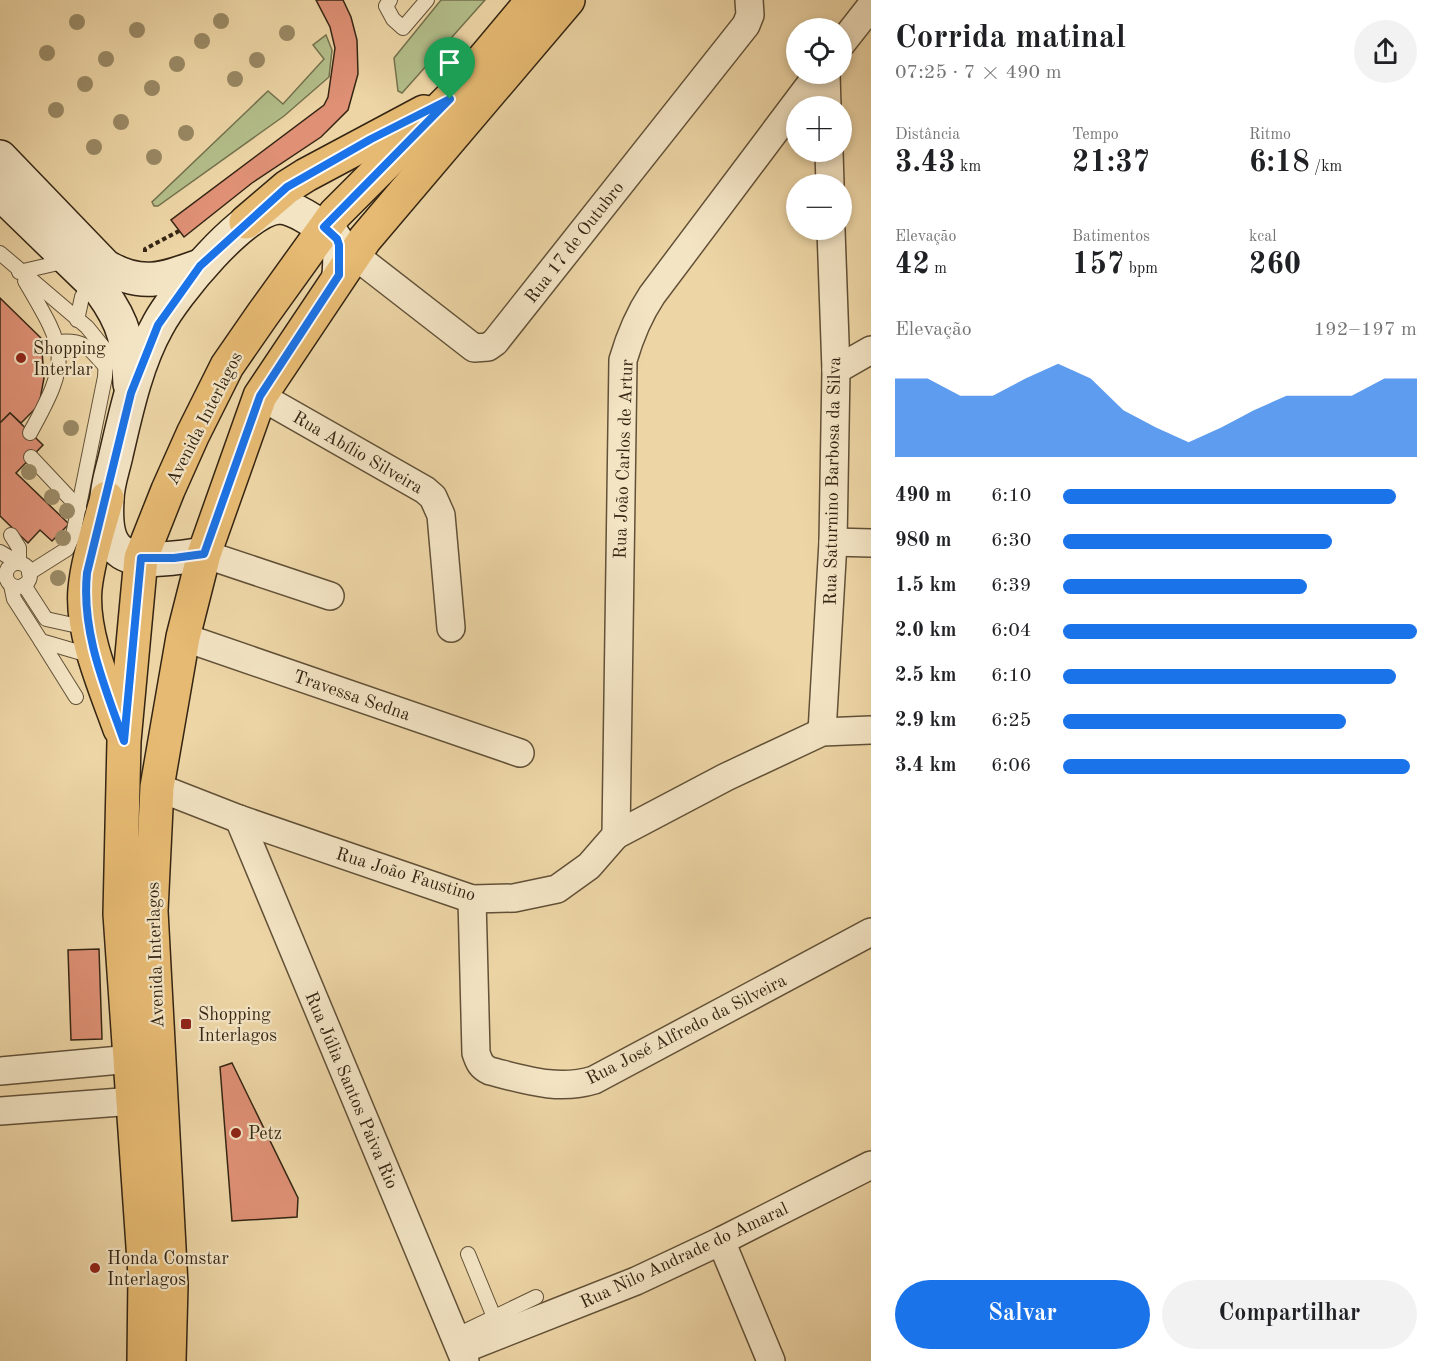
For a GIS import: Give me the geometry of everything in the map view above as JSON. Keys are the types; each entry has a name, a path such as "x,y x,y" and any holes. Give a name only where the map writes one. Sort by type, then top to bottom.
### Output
{"main road":[{"name":"Avenida Interlagos","path":"144,1361 145,1275 120,914 124,741 141,558 168,490 227,366 324,227 450,99 533,0"},
{"name":"Avenida Interlagos","path":"169,1361 171,1286 151,911 157,787 183,637 204,554 260,396 346,265 568,0"},
{"path":"246,222 287,187 306,175 450,99"},
{"path":"93,503 85,591 92,643 124,741"}],"street":[{"name":"Rua 17 de Outubro","path":"346,265 474,348 488,347 495,342 746,25 750,15 749,0"},
{"path":"852,31 871,6"},
{"name":"Rua João Carlos de Artur","path":"616,835 623,360 638,317 652,295 810,84"},
{"path":"0,157 105,266 118,274 151,281 200,266"},
{"path":"0,193 80,271 112,306 127,338 131,393"},
{"path":"330,596 204,554 174,558 141,558 121,552 112,543 108,530 93,503 131,393 158,325 200,266 246,222 275,207 293,210 324,227 337,239 346,265"},
{"name":"Rua Saturnino Barbosa da Silva","path":"822,732 833,542 836,370 831,240"},
{"path":"836,370 871,350"},
{"name":"Rua Abílio Silveira","path":"260,396 434,497 441,515 451,628"},
{"path":"833,542 871,543"},
{"name":"Travessa Sedna","path":"183,637 520,753"},
{"name":"Rua João Faustino","path":"157,787 239,819 472,899 514,898 557,889 590,866 616,835 726,777 822,732 871,730"},
{"name":"Rua Júlia Santos Paiva Rio","path":"239,819 460,1349"},
{"name":"Rua José Alfredo da Silveira","path":"472,899 478,1062 490,1071 558,1086 577,1085 594,1080 871,932"},
{"path":"0,1071 131,1059"},
{"path":"0,1111 134,1101"},
{"name":"Rua Nilo Andrade do Amaral","path":"460,1349 636,1281 871,1165"},
{"path":"721,1241 771,1361"}],"lane":[{"path":"390,0 386,6 388,12 403,27 421,3"},
{"path":"0,253 19,272 87,327 104,348 106,367 93,503 67,549 15,576"},
{"path":"19,272 80,271 82,297 77,320"},
{"path":"19,272 53,327 59,349 58,375 54,390 30,433"},
{"path":"57,342 73,340 81,343 88,347 106,367"},
{"path":"31,457 93,503"},
{"path":"11,535 19,549 14,599 76,697"},
{"path":"0,552 46,619 92,643"},
{"path":"41,641 92,643"},
{"path":"468,1254 494,1317"},
{"path":"460,1349 494,1317 536,1297"}],"green space":[{"path":"441,0 485,0 402,93 398,91 394,58"},
{"path":"326,35 332,50 329,77 284,116 158,206 154,206 152,202 268,91 283,104 324,59 313,45"}],"building":[{"path":"316,0 343,0 351,17 357,40 358,74 348,110 321,137 252,183 184,237 171,220 324,105 328,97 335,48 330,27"},
{"name":"Shopping Interlar","path":"0,298 41,338 44,378 39,405 21,423 10,413 0,423"},
{"path":"10,413 43,445 16,473 69,524 52,541 40,530 28,543 0,516 0,423"},
{"path":"99,949 102,1039 71,1040 68,950"},
{"path":"232,1063 298,1198 297,1217 232,1221 220,1067"}],"place":[{"name":"Shopping Interlar","path":"21,358"},
{"name":"Shopping Interlagos","path":"186,1024"},
{"name":"Petz","path":"236,1133"},
{"name":"Honda Comstar Interlagos","path":"95,1268"}],"route":[{"path":"450,99 324,227 337,239 341,250 339,275 260,396 204,554 174,558 141,558 124,741 95,657 85,591 87,573 131,393 158,325 200,266 287,187 371,139 450,99"}]}
